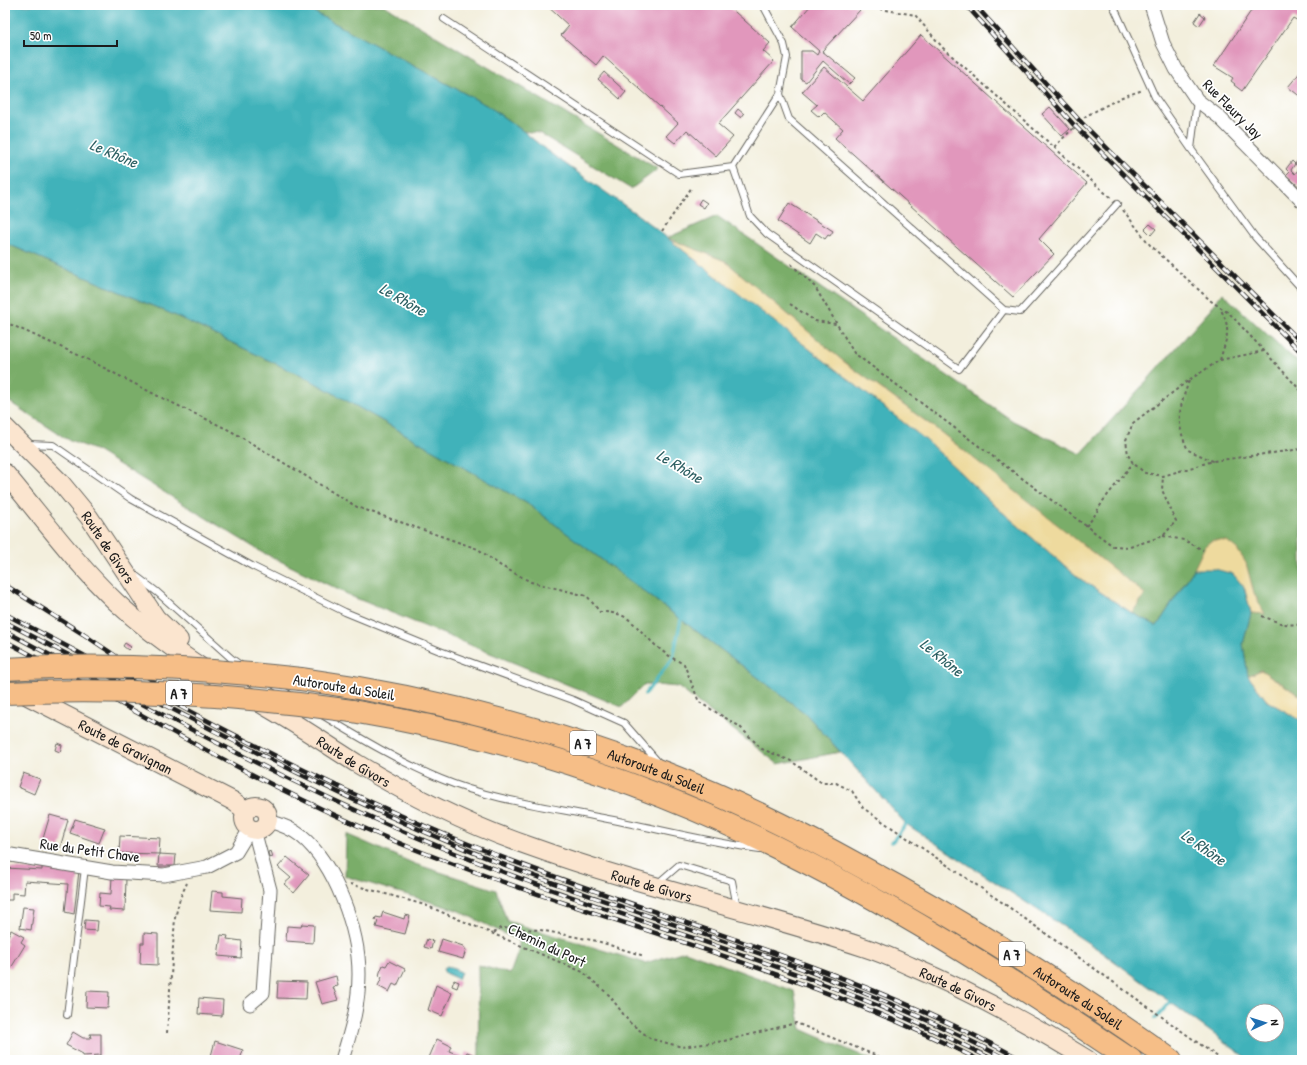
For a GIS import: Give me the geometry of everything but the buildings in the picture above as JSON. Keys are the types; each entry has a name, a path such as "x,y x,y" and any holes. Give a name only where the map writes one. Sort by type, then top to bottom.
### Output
{"highway":[{"name":"Autoroute du Soleil","path":"5,669 126,666 215,670 301,679 368,690 486,716 575,741 666,773 775,820 900,887 1042,973 1171,1060"},
{"name":"Autoroute du Soleil","path":"5,693 95,690 188,693 254,698 352,711 476,737 568,763 652,793 706,815 789,853 942,938 1019,986 1131,1060"}],"main road":[{"name":"Route de Givors","path":"5,427 24,444 61,483 89,517 156,618 228,685"},
{"path":"5,440 12,442 38,466 61,483"},
{"name":"Route de Givors","path":"5,473 98,583 116,602 159,637 228,685 283,716 359,764 445,812 534,848 655,886 866,947 947,981 1028,1023 1088,1060"},
{"path":"116,602 129,598 136,587"},
{"name":"Route de Gravignan","path":"5,685 219,793 245,810 243,818 244,824 257,827"}],"street":[{"name":"Rue Fleury Jay","path":"1151,5 1163,42 1176,69 1197,100 1219,117 1302,201"},
{"path":"250,1004 263,993 270,890 257,827 284,825 301,836 317,853 337,887 355,937 359,972 356,1014 342,1060"},
{"name":"Rue du Petit Chave","path":"5,854 112,872 164,875 207,867 236,852 257,827"}],"lane":[{"path":"444,19 679,174 733,167 780,94 787,57 784,44 763,5"},
{"path":"1114,5 1151,87 1191,149 1255,237 1302,289"},
{"path":"780,94 789,119 1004,310 1020,312 1117,204"},
{"path":"1191,149 1197,100"},
{"path":"733,167 750,216 767,234 959,369 1004,310"},
{"path":"24,444 53,445 131,499 252,566 344,612 440,651 573,700 624,723 666,773"},
{"path":"121,565 157,592 232,659 363,740 440,779 516,800 652,827 718,843 789,853"},
{"path":"655,886 679,865 732,881 738,909"},
{"path":"67,1015 85,868"}],"path":[{"path":"869,5 874,8 915,15 943,48 1117,204 1150,245 1211,301 1230,314 1302,392"},
{"path":"1054,147 1073,130 1074,125 1086,116 1122,97 1151,87"},
{"path":"662,231 692,187"},
{"path":"791,264 815,287 854,353 1113,546 1130,547 1163,536 1184,540 1203,550"},
{"path":"790,304 815,321 836,324"},
{"path":"1220,308 1227,321 1227,338 1220,360"},
{"path":"5,322 87,359 158,396 232,431 357,507 478,549 501,566 531,582 587,596 600,612 616,612 636,624 649,640 672,658 684,664 699,702 740,726 762,749 791,761 822,784 836,782 852,791 863,808 1009,907 1222,1060"},
{"path":"1264,351 1220,360 1189,380 1133,423 1126,440 1128,455 1133,464 1145,473 1163,476 1213,461 1302,449"},
{"path":"1189,380 1180,408 1180,434 1188,450 1213,461"},
{"path":"1086,526 1093,518 1103,501 1133,464"},
{"path":"1163,476 1162,490 1176,521 1163,536"},
{"path":"1262,616 1283,624 1302,625"},
{"path":"167,1033 175,918 180,898 194,870"},
{"name":"Chemin du Port","path":"337,887 348,883 425,905 583,972 610,996 629,1022 651,1039 682,1047 724,1041 796,1023 888,1060"},
{"path":"494,933 500,928 540,930 597,941 644,956"}],"green space":[{"path":"301,5 384,5 658,169 631,189 539,133 523,131 488,106"},
{"path":"717,216 1013,421 1081,454 1210,310 1222,293 1302,366 1302,697 1261,670 1248,676 1243,644 1251,613 1194,569 1157,626 1132,613 1144,594 939,431 843,361 725,261 667,238"},
{"path":"5,243 174,315 312,381 528,504 805,713 840,752 778,764 678,687 645,684 622,707 353,597 260,551 97,451 65,438 5,399"},
{"path":"346,834 415,864 496,890 507,921 645,963 685,951 794,991 801,1029 872,1060 477,1060 479,1054 478,965 510,974 519,949 519,941 457,910 345,876"}],"sand":[{"path":"667,238 725,261 843,361 939,431 1145,594 1132,613 1079,578 994,505 927,441"},
{"path":"1212,540 1227,541 1237,549 1246,563 1254,593 1265,614 1251,613 1244,587 1194,569 1205,546"},
{"path":"1261,670 1302,697 1302,721 1267,701 1248,676"}],"water":[{"name":"Le Rhône","path":"5,5 301,5 488,106 523,131 550,153 638,215 927,441 994,505 1079,578 1132,613 1157,626 1194,569 1215,569 1233,574 1244,587 1251,613 1243,644 1248,676 1267,701 1302,721 1302,1060 1249,1060 1099,950 906,824 805,713 528,504 312,381 174,315 5,243"},
{"path":"447,966 461,972 458,979 445,973 443,969"}],"waterway":[{"path":"645,694 673,658 681,619"},
{"path":"892,842 906,824"},
{"path":"1156,1018 1170,1002"}],"railway":[{"path":"966,5 1074,125 1302,353"},
{"path":"975,5 1079,120 1302,343"},
{"path":"5,585 83,634 183,701"},
{"path":"5,614 240,738 360,797 420,824 549,875 823,971 957,1027 1022,1060"},
{"path":"5,622 250,749 373,809 436,837 563,887 820,975 947,1029 1008,1060"},
{"path":"5,631 248,758 309,788 434,845 582,901 794,973 916,1022 994,1060"},
{"path":"5,641 255,776 357,825 480,874 697,947 840,998 910,1027 979,1060"}]}
